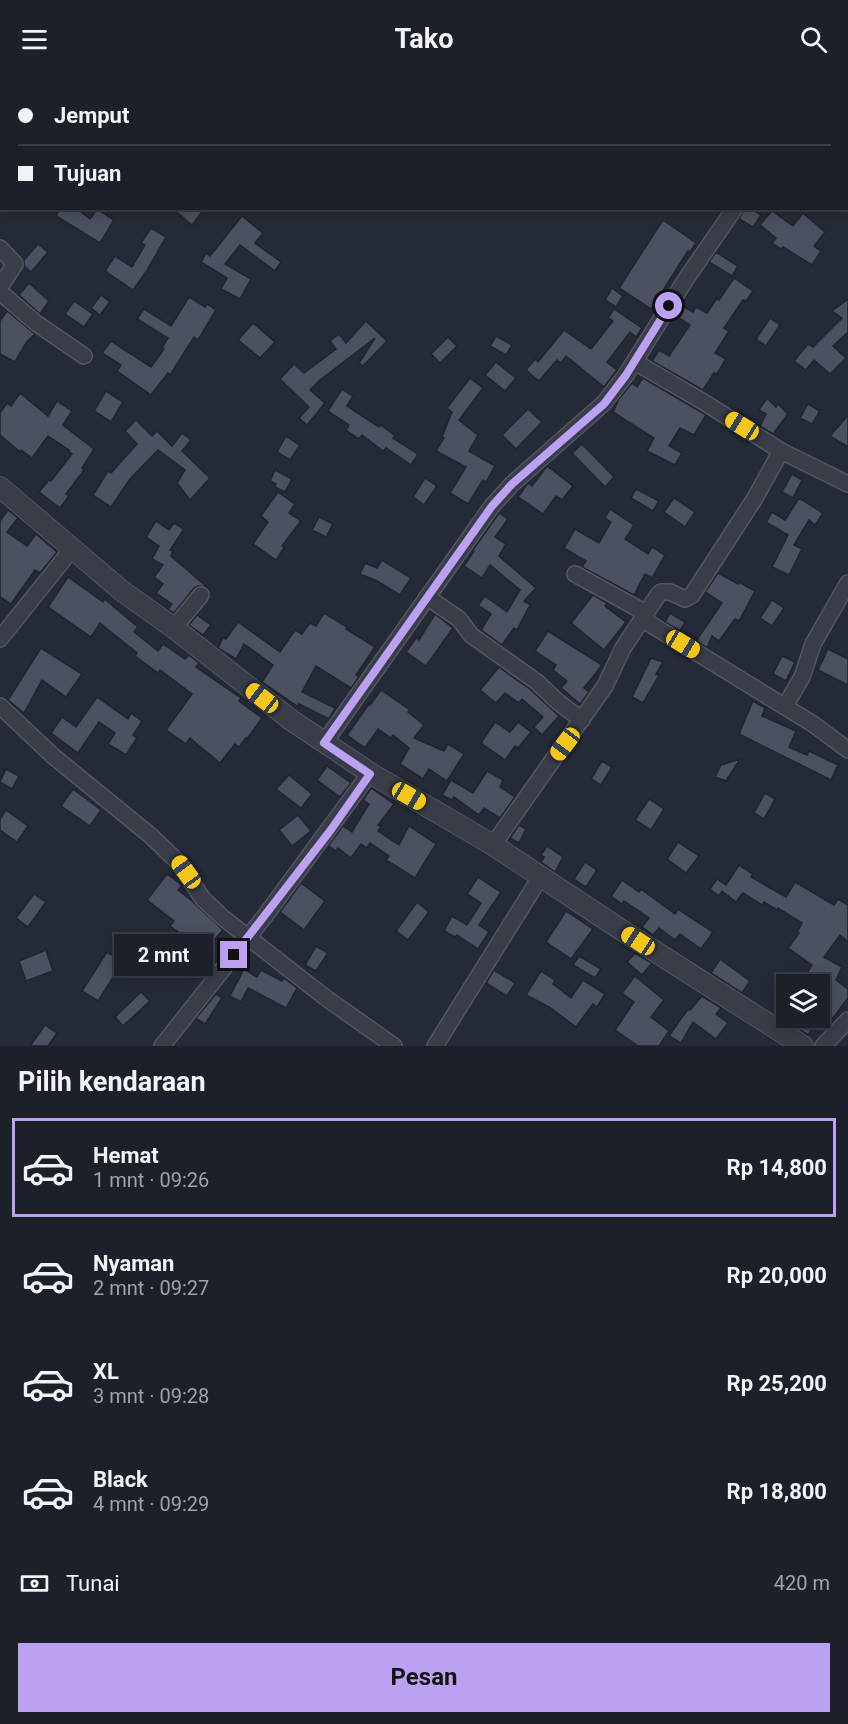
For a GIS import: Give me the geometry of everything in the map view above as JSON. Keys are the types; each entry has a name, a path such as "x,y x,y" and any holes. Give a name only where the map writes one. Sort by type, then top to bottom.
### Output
{"street":[{"path":"324,743 492,506 512,484 604,404 734,210"},
{"path":"0,248 15,264 0,287"},
{"path":"0,292 36,323 84,356"},
{"path":"634,362 702,401 781,451 848,484"},
{"path":"493,845 605,686 623,648 661,592 670,592 685,599 692,595 755,498 781,451"},
{"path":"0,487 122,591 324,743 370,774 493,845 803,1046"},
{"path":"0,639 72,549"},
{"path":"575,574 785,706 848,750"},
{"path":"785,706 802,677 813,644 847,587"},
{"path":"174,628 201,595"},
{"path":"427,597 459,619 471,635 537,682 582,720"},
{"path":"0,706 53,756 151,836 178,862 203,899 222,917 326,998 394,1046"},
{"path":"162,1046 330,831 370,774"},
{"path":"435,1046 541,876"},
{"path":"823,1046 848,1020"}],"building":[{"path":"60,210 79,210 90,219 99,210 114,220 100,243 56,216"},
{"path":"174,210 203,210 192,225"},
{"path":"744,210 753,210 761,215 753,227 739,219"},
{"path":"772,211 793,226 803,213 825,232 814,246 821,251 812,265 772,243 776,238 760,225"},
{"path":"242,216 263,233 255,243 281,262 275,271 240,245 225,264 251,279 240,299 221,289 227,278 201,262 206,253 210,256"},
{"path":"663,220 696,243 690,252 688,251 651,309 619,288"},
{"path":"151,228 166,237 133,290 105,271 115,256 132,267 145,245 141,243"},
{"path":"38,244 48,252 31,272 24,266 24,260"},
{"path":"716,252 738,266 732,276 709,262"},
{"path":"734,278 753,291 746,301 743,300 724,328 729,331 715,353 726,359 703,390 652,361 659,350 669,356 690,325 675,315 681,305 693,312 696,307 707,313"},
{"path":"29,283 49,301 40,314 19,295"},
{"path":"612,288 623,296 616,307 605,300"},
{"path":"101,295 110,302 100,315 91,308"},
{"path":"189,297 205,307 207,304 216,310 198,340 194,337 170,375 168,373 151,395 117,371 121,365 102,353 111,341 151,367 164,349 162,348 168,338 137,319 144,309 171,326"},
{"path":"848,299 848,332 833,346 846,358 830,374 814,360 806,370 794,361 808,344 813,347 842,318 832,311"},
{"path":"74,301 93,314 84,327 65,314"},
{"path":"614,309 642,328 636,337 630,332 607,362 617,370 604,387 566,356 561,363 557,360 539,381 526,370 535,359 538,362 564,330 591,349 613,321 608,318"},
{"path":"7,311 35,334 26,343 15,362 0,354 0,321"},
{"path":"770,318 780,325 766,346 756,339"},
{"path":"366,321 387,341 363,366 359,363 375,338 310,390 325,403 307,425 299,418 309,407 280,379 294,364 304,373 336,349 330,341 339,334 346,343"},
{"path":"253,323 275,342 260,358 238,340"},
{"path":"496,336 512,345 506,355 490,346"},
{"path":"448,337 457,346 440,363 431,354"},
{"path":"496,362 516,378 505,391 485,375"},
{"path":"470,378 483,388 459,420 478,435 469,451 495,466 486,482 483,480 468,504 450,493 466,467 436,451 444,438 442,437 452,412 447,408"},
{"path":"643,378 706,415 694,435 680,428 669,446 682,453 675,465 647,451 654,438 613,412 619,399 632,383 637,387"},
{"path":"342,389 353,396 347,406 379,427 381,425 395,436 393,438 418,454 411,465 386,448 383,451 362,435 359,439 346,430 349,425 328,411"},
{"path":"106,391 123,402 111,422 94,411"},
{"path":"20,393 48,416 57,401 72,411 63,425 94,449 82,468 84,470 66,494 69,496 60,508 39,492 49,480 51,481 72,454 69,450 48,436 32,458 21,450 20,452 0,435 0,413 7,403 11,406"},
{"path":"767,398 776,407 778,404 788,414 773,434 760,426 766,414 759,410"},
{"path":"808,404 820,411 812,424 800,418"},
{"path":"528,409 542,422 516,449 502,435"},
{"path":"848,415 848,447 830,436"},
{"path":"136,420 152,436 157,431 172,446 182,433 191,440 182,451 210,478 190,500 177,483 185,470 158,450 130,479 111,507 93,495 108,471 111,473 137,444 125,431"},
{"path":"286,436 300,445 290,460 277,452"},
{"path":"582,444 614,477 605,487 572,453"},
{"path":"547,466 573,486 562,500 556,496 543,514 518,497 528,483 532,486"},
{"path":"275,470 292,479 285,492 275,487 276,484 270,481"},
{"path":"792,474 802,480 793,498 782,492"},
{"path":"425,478 437,486 424,505 413,497"},
{"path":"636,489 659,501 653,511 631,498"},
{"path":"278,492 295,504 289,513 301,521 282,546 284,548 276,560 253,544 268,522 261,516"},
{"path":"674,498 695,512 685,527 664,512"},
{"path":"799,498 823,513 815,525 809,520 794,545 802,549 789,575 772,567 788,535 766,522 772,512 785,520"},
{"path":"610,509 634,525 625,539 648,554 652,547 665,555 652,578 645,574 634,595 582,567 586,561 564,548 575,529 599,543 611,522 605,518"},
{"path":"8,510 18,518 7,532 27,546 36,534 57,552 40,573 35,570 11,604 0,597 0,521"},
{"path":"499,513 508,519 495,537 506,544 499,556 536,588 524,601 530,605 517,630 514,628 502,645 481,630 491,614 478,605 485,596 507,612 520,590 490,565 482,578 464,566"},
{"path":"319,517 333,524 326,537 312,530"},
{"path":"156,521 169,530 174,523 184,529 170,550 173,551 171,556 207,587 194,588 174,613 168,609 172,604 156,593 163,584 154,577 163,565 152,559 159,546 146,537"},
{"path":"382,560 411,578 400,595 360,574 365,563 377,568"},
{"path":"718,573 755,591 739,621 735,619 719,641 712,636 707,648 696,641 722,603 705,592"},
{"path":"68,577 103,602 105,599 138,627 134,632 158,651 163,644 185,659 189,655 199,663 196,667 241,698 239,701 262,718 247,739 239,747 235,744 220,763 190,738 186,744 166,730 192,694 160,670 158,673 135,656 137,653 100,623 91,637 48,607"},
{"path":"593,595 607,603 605,606 626,622 604,650 571,623"},
{"path":"772,600 784,608 772,626 760,618"},
{"path":"324,613 375,647 356,675 359,677 351,688 316,666 302,692 335,708 329,719 299,704 297,706 262,682 273,665 244,644 236,659 218,648 223,638 226,639 238,622 280,652 295,630 302,634 310,623 316,626"},
{"path":"670,613 685,622 680,631 665,622"},
{"path":"435,614 453,628 426,666 406,652 416,638 419,640"},
{"path":"197,615 211,625 203,635 189,625"},
{"path":"548,631 602,665 584,688 589,692 580,704 561,688 567,681 553,670 556,665 535,651"},
{"path":"41,648 82,674 66,697 42,680 24,713 8,700"},
{"path":"828,649 848,659 848,685 818,670"},
{"path":"782,656 795,662 786,681 773,674"},
{"path":"651,658 663,662 656,674 659,675 643,703 632,697"},
{"path":"499,667 531,690 559,716 542,735 534,727 543,717 522,699 519,703 505,693 496,703 480,690"},
{"path":"381,690 410,710 408,712 424,725 414,738 444,751 448,744 464,754 447,781 429,769 423,779 400,764 409,748 393,735 391,738 378,729 365,748 347,735"},
{"path":"97,697 128,719 131,713 142,721 133,735 137,738 126,755 108,744 115,733 99,722 78,753 51,733 62,717 76,727"},
{"path":"753,701 765,708 762,716 796,731 789,747 807,755 809,751 838,765 831,780 739,734"},
{"path":"495,722 510,732 518,722 531,732 518,748 515,746 505,760 481,743"},
{"path":"740,759 726,781 715,777 721,765"},
{"path":"602,761 612,767 601,785 591,779"},
{"path":"327,766 351,783 340,797 317,780"},
{"path":"6,769 19,776 12,789 0,782"},
{"path":"487,771 503,780 500,787 515,797 500,818 484,808 479,815 454,797 452,800 442,795 451,780 473,793"},
{"path":"289,775 312,794 301,808 276,789"},
{"path":"371,788 394,804 378,825 381,827 378,831 399,845 409,826 436,844 415,878 386,860 389,856 370,843 367,848 361,844 351,858 338,848 336,851 328,846 343,826 352,832 369,804 363,800"},
{"path":"73,789 101,810 90,826 61,806"},
{"path":"765,793 775,799 764,819 754,813"},
{"path":"649,799 664,809 651,830 635,820"},
{"path":"6,810 28,826 17,842 0,830 0,819"},
{"path":"298,815 311,831 292,846 279,830"},
{"path":"519,825 526,829 519,843 510,838"},
{"path":"678,842 699,856 686,873 667,859"},
{"path":"547,846 563,857 555,872 541,862 544,857 541,855"},
{"path":"585,862 597,870 586,887 574,879"},
{"path":"739,865 753,874 751,877 786,897 795,882 834,905 838,899 848,905 848,942 840,935 824,957 842,967 836,980 848,989 848,998 833,1018 830,1016 830,974 806,974 812,965 788,948 799,933 797,932 802,923 778,908 777,910 764,902 762,905 743,893 736,902 722,891 719,896 710,889 717,879 726,885"},
{"path":"167,874 182,885 178,890 223,930 197,959 182,945 188,939 170,926 174,921 147,900"},
{"path":"478,877 501,892 479,925 489,932 478,949 457,935 455,937 444,931 452,916 467,925 481,903 467,894"},
{"path":"622,880 639,892 641,889 675,914 678,909 713,932 701,949 680,934 675,940 659,928 653,935 642,927 649,918 624,901 622,904 611,896"},
{"path":"301,883 325,901 304,930 280,912"},
{"path":"34,894 46,902 28,927 16,918"},
{"path":"417,902 429,912 408,940 396,931"},
{"path":"566,911 593,929 571,959 546,942"},
{"path":"316,946 328,953 316,971 305,965"},
{"path":"46,950 53,971 26,981 19,961"},
{"path":"107,952 123,962 98,1001 82,991"},
{"path":"635,953 652,963 642,975 627,962"},
{"path":"579,956 601,969 595,978 573,965"},
{"path":"194,958 203,964 194,979 184,973"},
{"path":"720,959 750,981 742,993 711,973"},
{"path":"244,969 257,977 261,970 282,981 284,978 297,988 286,1008 248,988 241,1002 230,996"},
{"path":"494,970 515,983 507,996 486,983"},
{"path":"541,971 555,980 553,984 571,998 583,980 605,994 597,1007 593,1004 576,1027 549,1007 526,995"},
{"path":"635,976 664,1000 651,1017 669,1031 659,1046 638,1046 615,1030 634,1002 622,993"},
{"path":"141,992 150,1001 123,1026 115,1017"},
{"path":"216,994 222,998 205,1024 196,1018"},
{"path":"702,996 721,1008 716,1014 728,1023 716,1039 693,1022 681,1043 669,1036 688,1009 690,1010"},
{"path":"45,1025 57,1033 48,1046 30,1046"},
{"path":"797,1028 813,1028 808,1035"}],"route":[{"path":"234,955 330,831 370,774 324,743 492,506 512,484 604,404 626,375 669,306"}]}
